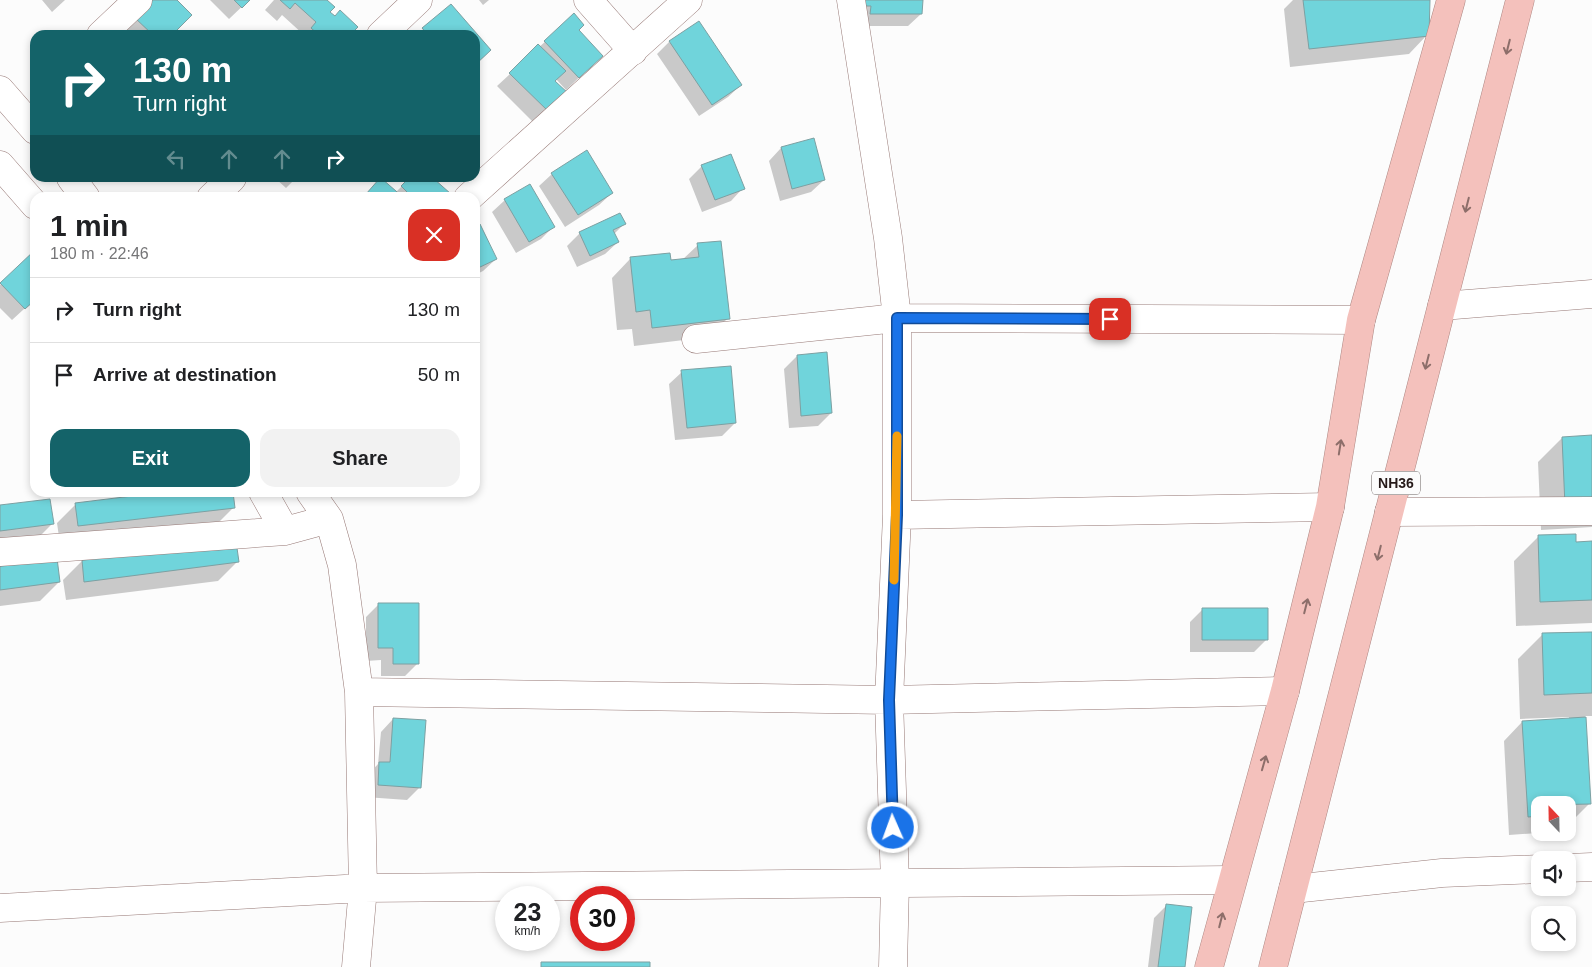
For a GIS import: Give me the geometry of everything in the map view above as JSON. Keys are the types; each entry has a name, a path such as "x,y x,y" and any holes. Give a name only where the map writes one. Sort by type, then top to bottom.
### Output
{"highway":[{"path":"1209,967 1231,880 1285,691 1330,507 1361,320 1451,0"},
{"name":"NH36","path":"1273,967 1520,0"}],"street":[{"path":"106,30 138,0"},
{"path":"386,30 418,0"},
{"path":"588,0 633,51"},
{"path":"475,192 688,0"},
{"path":"851,0 888,238 897,318 897,515 889,700 895,883 893,967"},
{"path":"0,90 30,113"},
{"path":"0,166 30,199"},
{"path":"217,192 228,182"},
{"path":"1442,306 1592,294"},
{"path":"696,339 897,318 1361,320"},
{"path":"265,497 285,531"},
{"path":"314,497 329,518 342,565 359,692 363,888 356,967"},
{"path":"897,515 1330,507"},
{"path":"1389,512 1592,511"},
{"path":"0,552 285,531 329,518"},
{"path":"359,692 889,700 1285,691"},
{"path":"1576,868 1592,867"},
{"path":"1293,889 1442,873 1531,869"},
{"path":"0,908 363,888 1231,880"}],"building":[{"path":"152,0 177,0 192,15 177,30 148,30 134,17"},
{"path":"234,0 250,0 242,8"},
{"path":"280,0 327,0 335,7 330,12 335,16 340,10 358,27 355,30 313,30 311,28 316,22 295,3 290,9"},
{"path":"857,0 923,0 922,14 870,14 871,6 857,6"},
{"path":"1303,0 1430,0 1429,36 1309,49"},
{"path":"451,4 474,30 424,30 422,28"},
{"path":"574,13 584,25 579,30 603,56 579,78 544,41"},
{"path":"699,21 742,85 712,105 669,41"},
{"path":"480,37 491,50 480,60"},
{"path":"538,44 566,71 555,81 569,94 550,113 509,73"},
{"path":"814,138 825,180 792,189 781,147"},
{"path":"587,150 613,193 578,215 551,173"},
{"path":"731,154 745,189 715,200 701,165"},
{"path":"376,182 386,182 397,192 368,192"},
{"path":"405,182 438,182 449,192 407,192 401,186"},
{"path":"530,184 555,227 529,242 504,199"},
{"path":"620,213 626,224 613,230 619,242 590,256 579,232"},
{"path":"480,224 497,259 480,267"},
{"path":"721,241 730,319 652,328 650,310 636,312 630,257 670,253 671,260 699,257 697,243"},
{"path":"30,255 30,304 25,309 0,283"},
{"path":"827,352 832,413 801,416 797,355"},
{"path":"731,366 736,423 687,428 681,370"},
{"path":"1592,435 1592,504 1565,506 1562,437"},
{"path":"124,497 234,497 235,508 78,526 75,503"},
{"path":"50,499 54,524 0,531 0,505"},
{"path":"1576,534 1576,542 1592,541 1592,600 1540,602 1538,535"},
{"path":"236,541 239,562 84,582 82,560"},
{"path":"57,558 60,582 0,590 0,566"},
{"path":"378,603 419,603 419,664 393,664 393,648 378,648"},
{"path":"1202,608 1268,608 1268,640 1202,640"},
{"path":"1592,632 1592,693 1544,695 1542,633"},
{"path":"1586,717 1591,804 1576,804 1576,796 1531,796 1531,817 1528,817 1522,721"},
{"path":"393,718 426,720 421,788 378,785 379,762 390,762"},
{"path":"1166,904 1192,907 1185,967 1158,967"},
{"path":"541,962 650,962 650,967 541,967"}],"slow traffic":[{"path":"894,580 897,515 897,436"}],"route":[{"path":"893,828 889,700 897,515 897,318 1110,319"}]}
